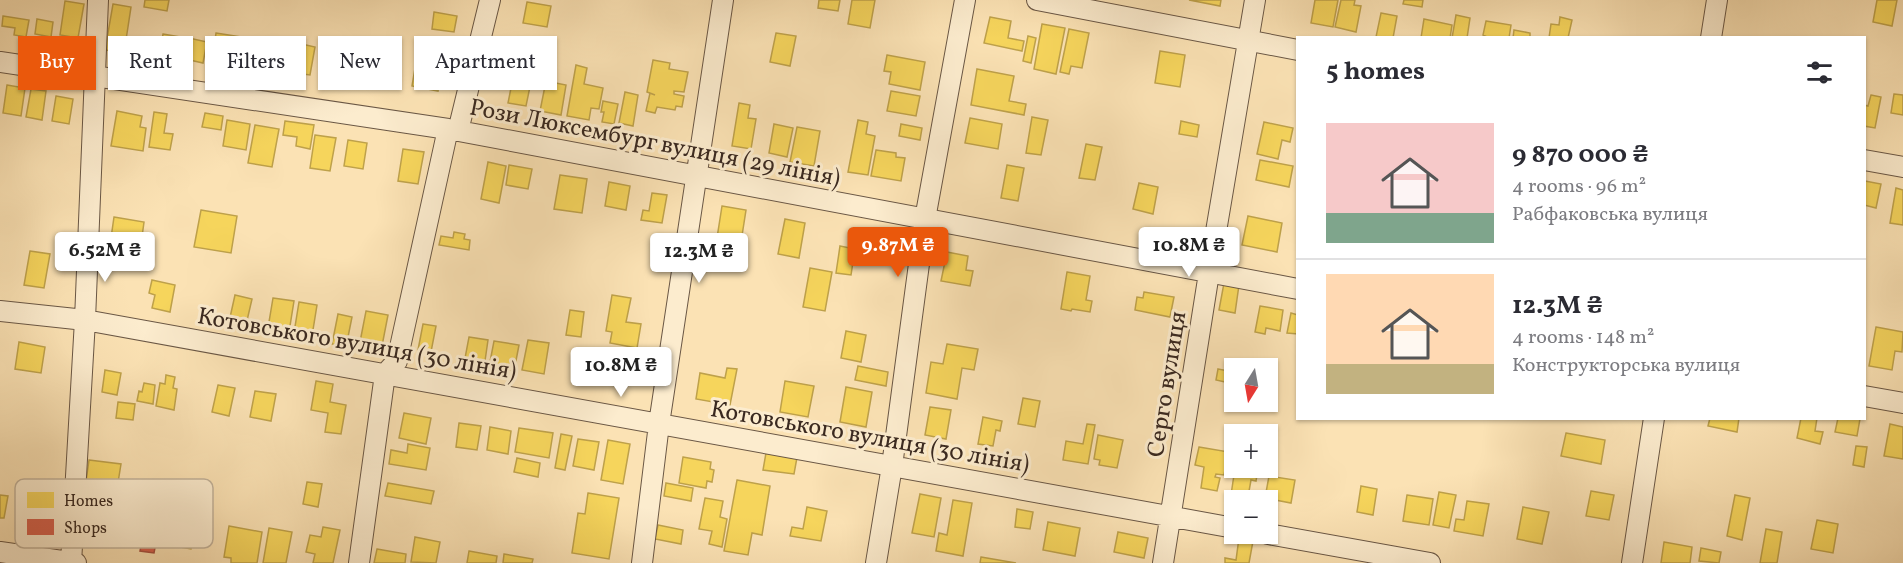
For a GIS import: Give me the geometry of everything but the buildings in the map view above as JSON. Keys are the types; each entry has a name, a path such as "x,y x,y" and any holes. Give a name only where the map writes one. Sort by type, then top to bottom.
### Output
{"street":[{"path":"96,75 98,0"},
{"path":"359,563 385,374 397,361 453,130 490,0"},
{"path":"642,563 659,424 723,0"},
{"path":"876,563 892,466 925,219 965,0"},
{"path":"1037,0 1296,50"},
{"name":"Серго вулиця","path":"1163,563 1209,273 1256,0"},
{"path":"1711,36 1718,0"},
{"name":"Рози Люксембург вулиця (29 лiнiя)","path":"0,62 18,64"},
{"name":"Рози Люксембург вулиця (29 лiнiя)","path":"96,75 453,130 1296,289"},
{"path":"77,479 95,90"},
{"path":"1866,160 1903,167"},
{"name":"Котовського вулиця (30 лiнiя)","path":"0,311 85,320 1224,526"},
{"path":"1866,396 1903,404"},
{"path":"1632,563 1654,420"},
{"path":"1278,536 1430,563"},
{"path":"0,552 73,563 74,548"}]}
